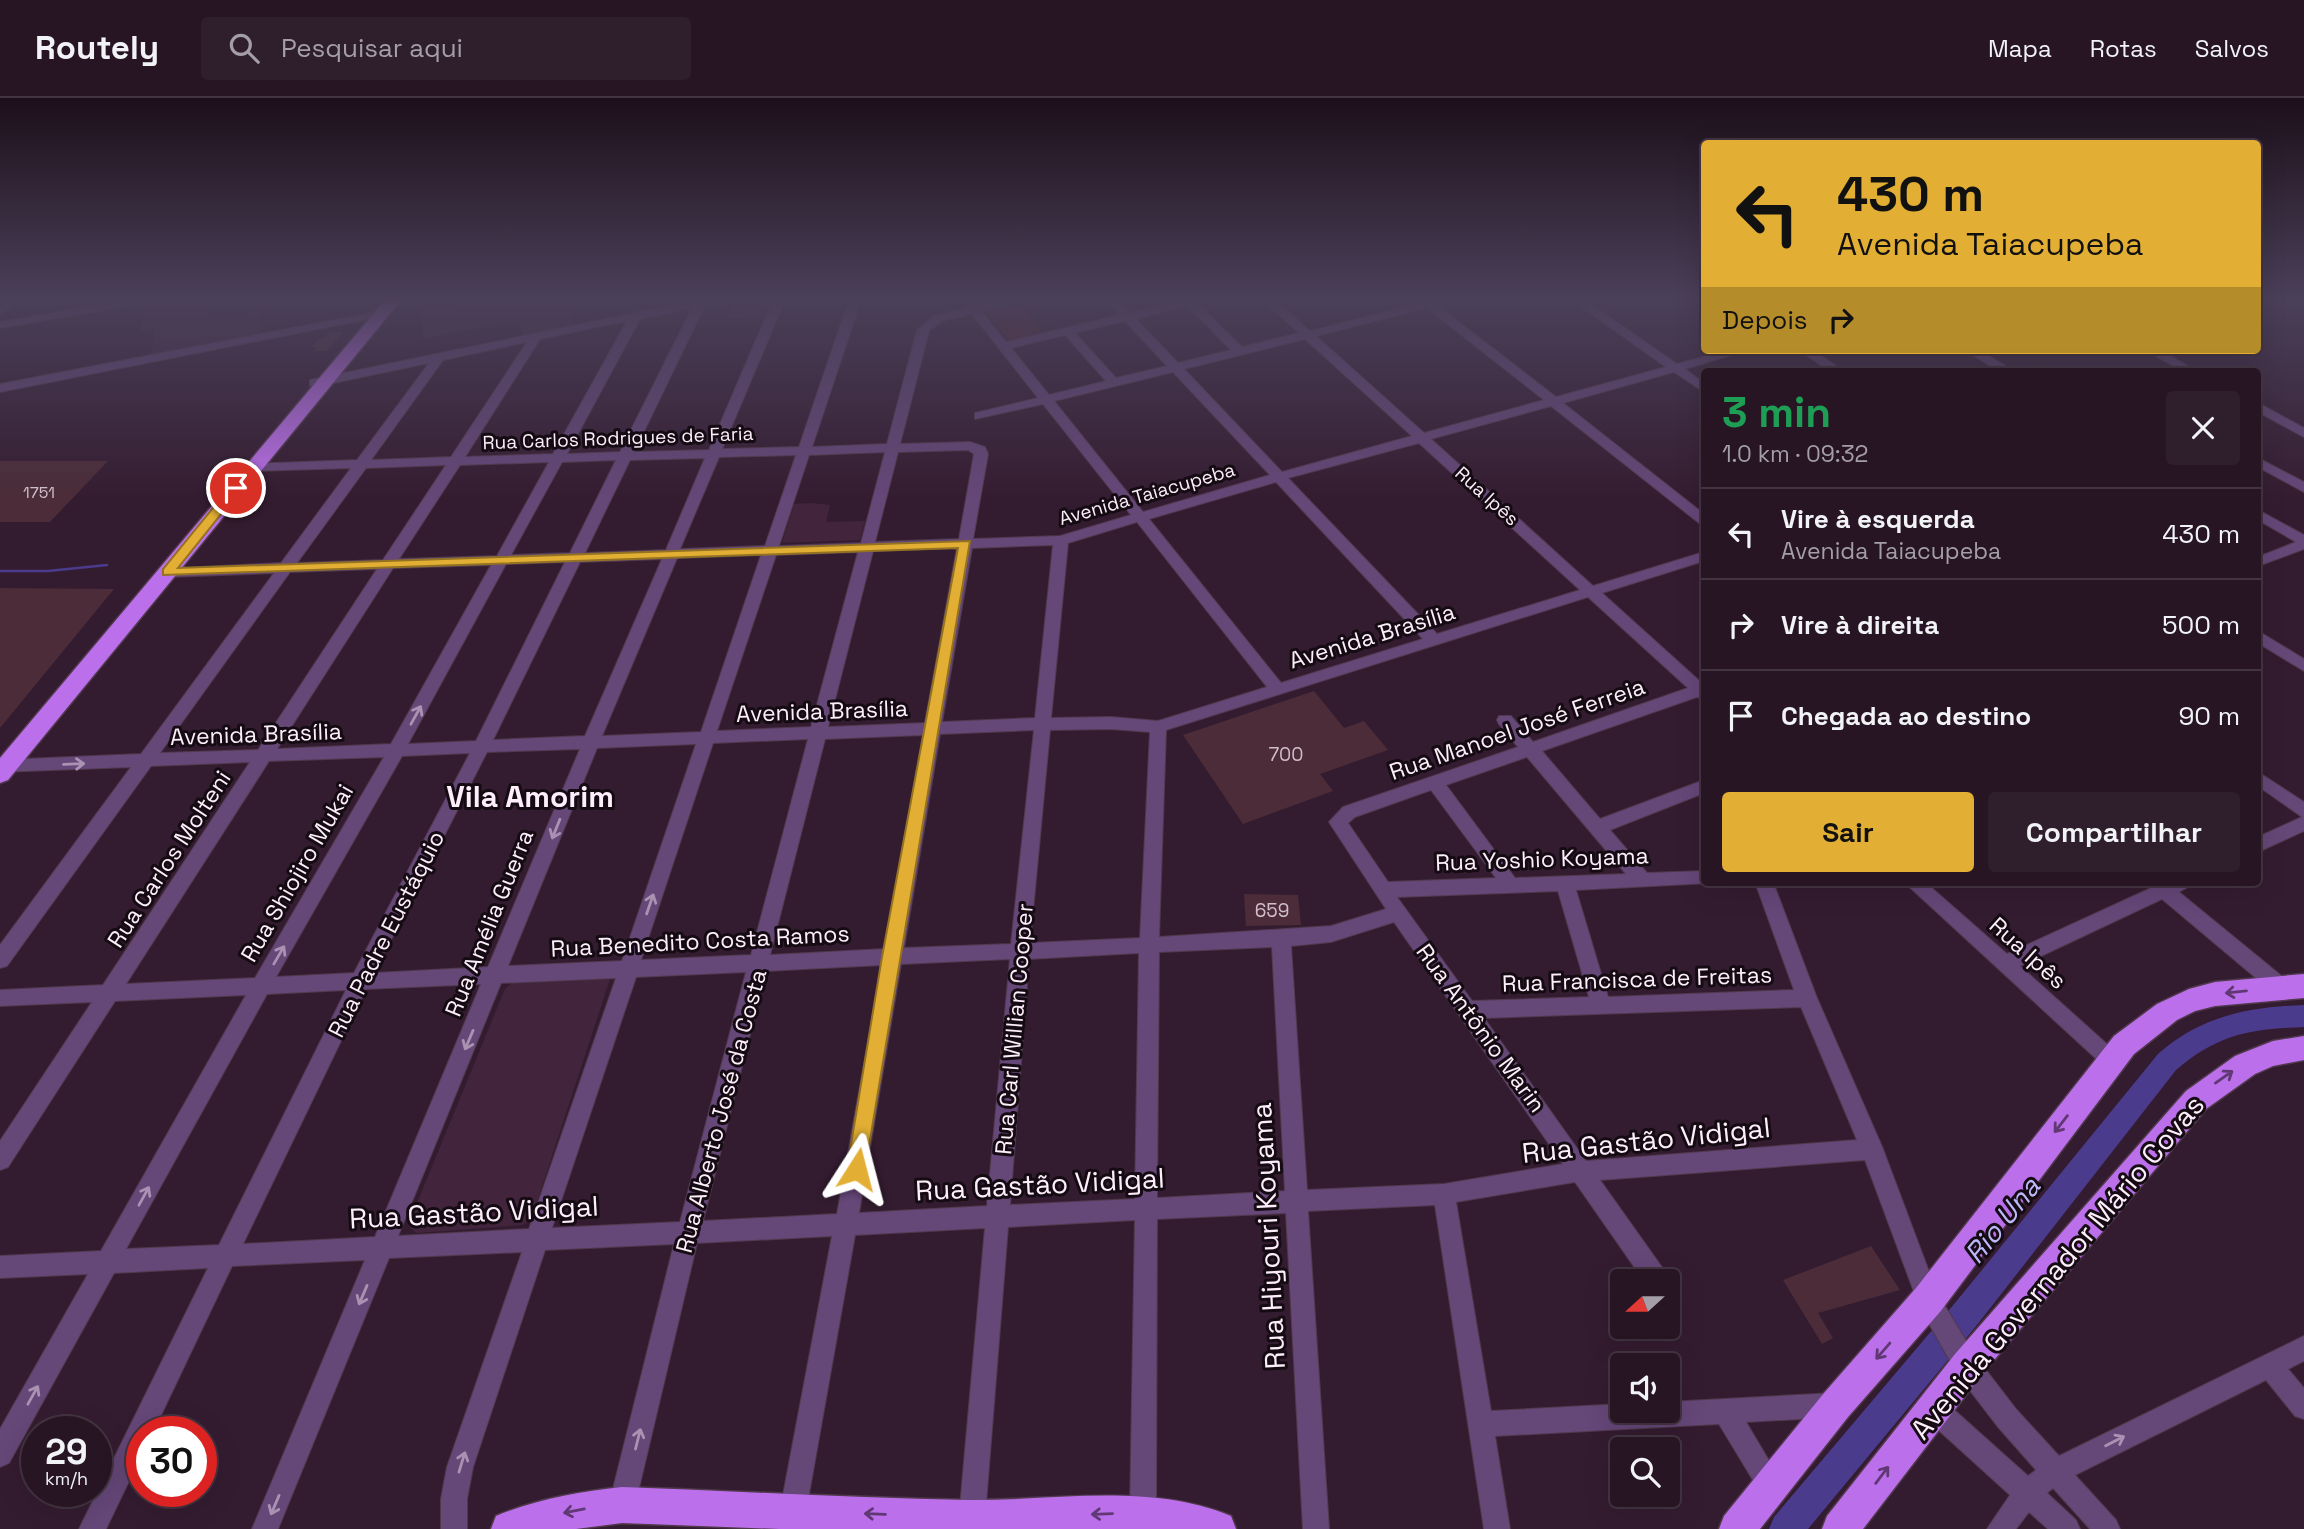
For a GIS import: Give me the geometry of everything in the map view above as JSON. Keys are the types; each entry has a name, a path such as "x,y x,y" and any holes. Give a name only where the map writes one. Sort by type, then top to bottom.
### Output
{"highway":[{"path":"2,765 167,572 287,426 331,367"},
{"path":"2,765 300,399 333,367"},
{"path":"287,426 299,407 300,399"},
{"path":"1737,1529 1836,1405 1931,1304 2111,1060 2142,1029 2189,1001 2215,994 2293,987"},
{"name":"Avenida Governador Mário Covas","path":"1840,1529 1965,1362 2196,1100 2222,1076 2250,1061 2304,1048"},
{"path":"509,1529 531,1520 581,1509 622,1506 793,1511 970,1524 1143,1513 1217,1529"}],"street":[{"path":"0,388 109,367"},
{"path":"320,381 388,367"},
{"path":"0,960 432,367"},
{"name":"Rua Carlos Molteni","path":"0,1160 516,367"},
{"name":"Rua Shiojiro Mukai","path":"0,1454 261,986 397,751 608,367"},
{"name":"Rua Padre Eustáquio","path":"92,1529 360,981 481,748 623,457 672,367"},
{"name":"Rua Amélia Guerra","path":"265,1529 591,743 751,367"},
{"path":"454,1529 454,1499 460,1467 832,367"},
{"name":"Rua Alberto José da Costa","path":"622,1506 690,1230 914,367"},
{"path":"1020,367 1278,690"},
{"path":"1099,367 1113,382"},
{"path":"980,416 1169,367"},
{"path":"1177,367 1434,641"},
{"name":"Rua Ipês","path":"1343,367 1701,691"},
{"path":"1509,367 1701,518"},
{"name":"Avenida Taiacupeba","path":"167,572 1061,540 1278,477 1680,367"},
{"path":"1676,368 1701,386"},
{"path":"2261,409 2304,433"},
{"name":"Rua Carlos Rodrigues de Faria","path":"253,467 970,446 981,454 965,544"},
{"path":"2261,464 2304,488"},
{"path":"2261,516 2304,543"},
{"name":"Rua Carl Willian Cooper","path":"970,1524 1020,951 1061,540"},
{"path":"2261,561 2304,543"},
{"path":"793,1511 848,1223 891,957 965,544"},
{"name":"Avenida Brasília","path":"2,765 1043,724 1111,723 1158,727 1701,557"},
{"path":"2261,638 2304,666"},
{"name":"Rua Manoel José Ferreia","path":"1349,813 1531,747 1701,692"},
{"path":"1506,720 1642,880"},
{"path":"1143,1513 1149,945 1158,727"},
{"path":"2261,780 2304,811"},
{"path":"1434,781 1509,883"},
{"path":"1599,827 1701,787"},
{"name":"Rua Antônio Marin","path":"1349,813 1338,822 1340,829 1650,1269"},
{"path":"2261,844 2304,823"},
{"name":"Rua Yoshio Koyama","path":"1382,891 1509,883 1701,878"},
{"path":"1565,883 1601,1006"},
{"path":"1765,886 1807,998 1872,1149 1931,1304 1965,1362 2054,1472 2107,1529"},
{"name":"Rua Ipês","path":"1917,886 2111,1060"},
{"path":"2005,964 2165,886"},
{"path":"2168,886 2293,987"},
{"name":"Rua Benedito Costa Ramos","path":"0,998 1281,939 1331,934 1398,913"},
{"name":"Rua Hiyouri Koyama","path":"1281,939 1316,1529"},
{"name":"Rua Francisca de Freitas","path":"1469,1010 1807,998"},
{"name":"Rua Gastão Vidigal","path":"0,1267 690,1230 1444,1194 1582,1171 1872,1149"},
{"path":"1444,1194 1497,1529"},
{"path":"2000,1529 2028,1492 2054,1472 2304,1348"},
{"path":"2269,1365 2304,1408"},
{"path":"1479,1424 1836,1405"},
{"path":"1933,1408 2067,1529"},
{"path":"1726,1412 1771,1486"}],"shaded area":[{"path":"794,504 830,505 826,522 865,521 860,540 782,543"},
{"path":"610,979 531,1220 522,1225 416,1233 408,1225 505,989 512,983"}],"building":[{"path":"0,461 108,461 50,522 0,522"},
{"path":"0,588 114,589 0,728"},
{"path":"1314,691 1344,728 1364,721 1388,750 1320,774 1333,791 1243,824 1183,735"},
{"path":"1244,894 1298,895 1301,925 1246,926"},
{"path":"1871,1246 1900,1290 1818,1313 1833,1338 1822,1344 1783,1280"}],"waterway":[{"path":"0,571 48,571 107,565"},
{"name":"Rio Una","path":"1786,1529 1966,1314 2167,1062 2198,1038 2230,1024 2265,1018 2304,1016"}],"district":[{"name":"Vila Amorim","path":"530,796"}],"route":[{"path":"236,488 167,572 965,544 891,957 857,1169"}]}
